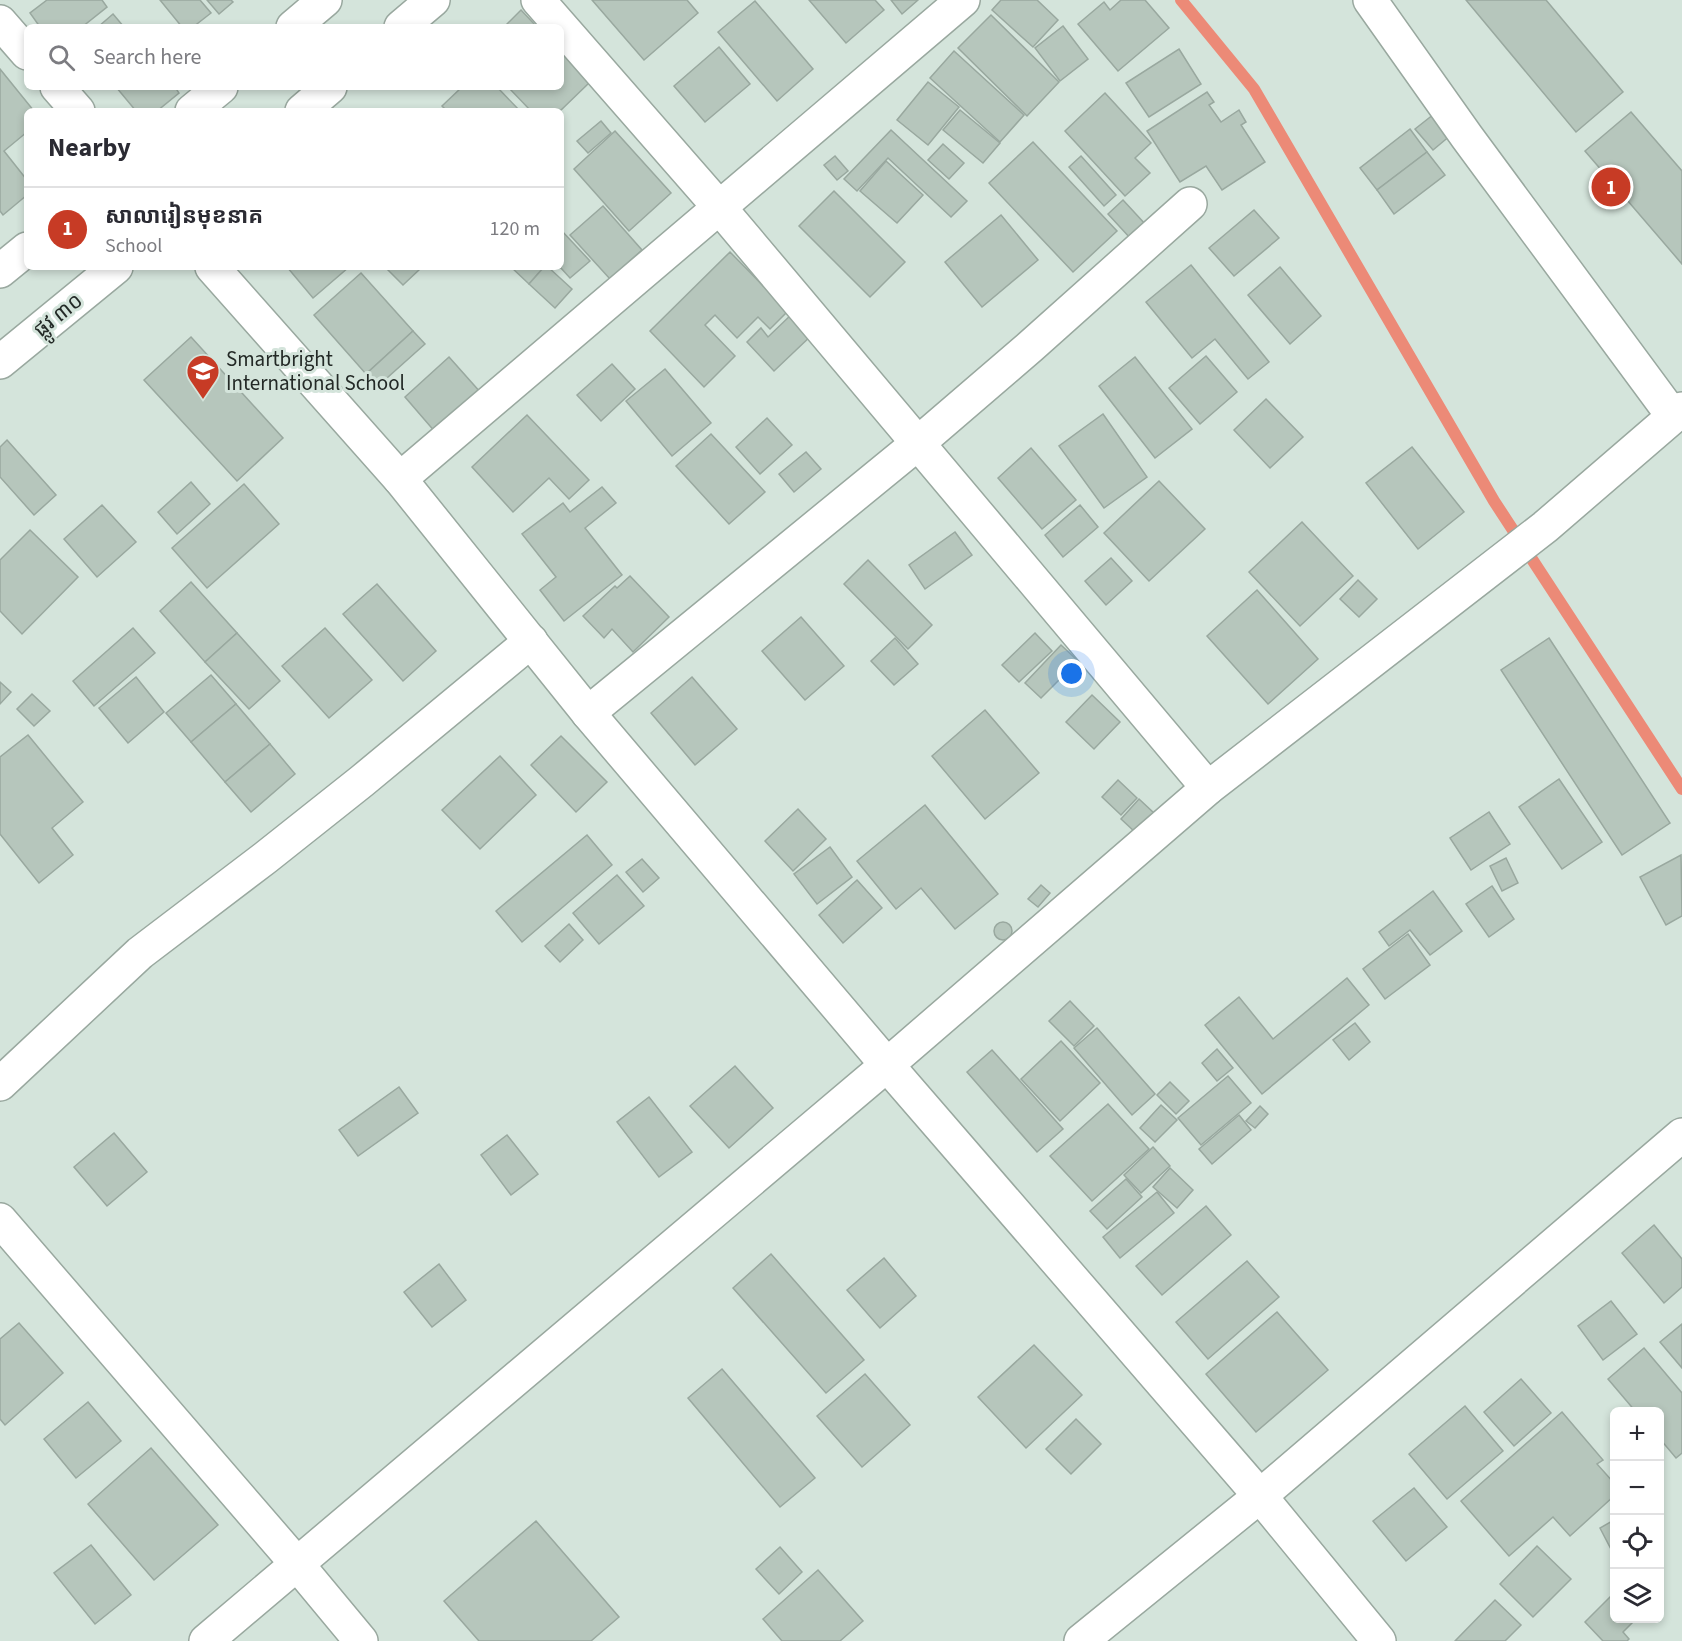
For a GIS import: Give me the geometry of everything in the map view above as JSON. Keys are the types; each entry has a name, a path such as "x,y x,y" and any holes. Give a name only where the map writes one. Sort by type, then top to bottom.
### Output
{"street":[{"path":"297,24 325,0"},
{"path":"405,24 433,0"},
{"path":"538,0 559,24"},
{"path":"400,479 963,0"},
{"path":"206,1641 887,1065 1208,788 1545,527 1677,413 1467,137 1370,0"},
{"path":"0,22 24,50"},
{"path":"564,30 719,207 1208,788"},
{"path":"60,90 75,108"},
{"path":"196,108 217,90"},
{"path":"306,108 326,90"},
{"path":"588,713 917,444 1190,204"},
{"path":"0,271 24,251"},
{"name":"ផ្លូវ ៣០","path":"0,362 112,270"},
{"path":"215,270 400,479 588,713 887,1065 1260,1496 1379,1641"},
{"path":"0,1084 140,953 362,781 531,641"},
{"path":"1081,1641 1260,1496 1682,1135"},
{"path":"0,1220 361,1641"}],"building":[{"path":"47,0 102,0 107,7 86,24 38,24 30,13"},
{"path":"160,0 200,0 211,13 197,24 180,24"},
{"path":"207,0 231,0 233,2 219,14"},
{"path":"592,0 687,0 698,13 644,60"},
{"path":"809,0 875,0 884,10 846,43"},
{"path":"891,0 918,0 902,14"},
{"path":"1001,0 1037,0 1058,20 1033,47 992,10"},
{"path":"1121,0 1145,0 1169,28 1118,71 1078,24 1104,2 1110,10"},
{"path":"1466,0 1546,0 1623,92 1576,132"},
{"path":"755,1 813,69 777,101 718,32"},
{"path":"521,10 534,24 507,24"},
{"path":"113,14 121,24 101,24"},
{"path":"991,15 1059,82 1027,116 958,48"},
{"path":"1063,26 1088,59 1060,81 1035,48"},
{"path":"719,47 750,84 705,122 674,86"},
{"path":"1179,49 1201,84 1149,117 1126,83"},
{"path":"954,51 1024,115 1000,142 930,78"},
{"path":"564,55 590,82 563,108 528,108 511,90 564,90"},
{"path":"0,69 32,108 24,108 24,134 4,151 24,176 24,198 3,215 0,211"},
{"path":"928,82 959,107 928,145 897,120"},
{"path":"118,90 177,90 179,93 161,108 134,108"},
{"path":"459,90 500,90 517,108 444,108 442,106"},
{"path":"1207,92 1214,102 1209,105 1221,122 1239,110 1246,122 1241,125 1265,162 1222,190 1206,166 1180,182 1147,131"},
{"path":"1105,93 1151,143 1135,158 1150,173 1125,196 1065,131"},
{"path":"960,110 1000,143 983,163 943,130"},
{"path":"1631,112 1682,171 1682,264 1585,151"},
{"path":"1434,114 1451,135 1433,150 1415,129"},
{"path":"601,121 611,133 588,153 577,141"},
{"path":"1410,129 1427,152 1377,190 1360,168"},
{"path":"891,130 967,201 951,217 888,158 857,191 844,179"},
{"path":"615,131 671,193 629,231 574,169"},
{"path":"1033,142 1117,231 1073,272 989,183"},
{"path":"943,144 964,163 949,179 928,160"},
{"path":"1427,152 1445,175 1394,214 1377,190"},
{"path":"835,156 848,171 837,180 824,165"},
{"path":"1081,156 1116,195 1104,206 1069,167"},
{"path":"886,161 923,195 897,223 860,191"},
{"path":"834,191 905,262 870,297 799,226"},
{"path":"1123,200 1146,225 1131,239 1108,214"},
{"path":"603,206 642,250 610,279 570,235"},
{"path":"1254,210 1279,238 1234,276 1209,248"},
{"path":"1001,215 1038,260 982,307 945,262"},
{"path":"564,233 590,261 570,278 563,270"},
{"path":"730,252 788,311 770,329 758,317 737,338 715,315 705,325 735,356 704,387 650,331"},
{"path":"1191,265 1269,362 1248,379 1215,339 1192,358 1146,302"},
{"path":"1280,267 1321,316 1290,344 1248,295"},
{"path":"290,270 346,270 313,298"},
{"path":"388,270 419,270 403,285"},
{"path":"514,270 541,270 529,284"},
{"path":"541,270 551,270 572,289 555,308 529,284"},
{"path":"361,273 413,331 366,374 314,315"},
{"path":"794,312 814,333 774,371 747,342 761,328 768,337"},
{"path":"413,331 425,344 378,386 366,374"},
{"path":"191,337 283,438 237,481 144,380"},
{"path":"1206,356 1237,392 1200,424 1169,388"},
{"path":"449,357 481,393 436,433 405,397"},
{"path":"1135,357 1192,429 1155,458 1099,386"},
{"path":"612,364 635,389 601,421 577,395"},
{"path":"665,369 711,423 672,456 626,401"},
{"path":"1266,399 1303,437 1270,468 1234,430"},
{"path":"1103,414 1147,477 1104,508 1059,446"},
{"path":"527,415 589,480 569,499 549,478 513,512 472,467"},
{"path":"767,418 792,445 760,474 736,447"},
{"path":"711,434 765,492 729,524 676,466"},
{"path":"7,440 56,495 34,515 0,477 0,447"},
{"path":"1412,447 1464,512 1418,549 1366,483"},
{"path":"1031,448 1076,500 1042,529 998,478"},
{"path":"806,452 821,469 794,492 779,474"},
{"path":"1159,481 1205,529 1149,581 1104,533"},
{"path":"191,482 210,504 177,534 158,512"},
{"path":"244,484 279,524 207,588 172,548"},
{"path":"602,487 616,503 585,528 622,575 564,621 540,590 556,577 522,534 563,503 570,512"},
{"path":"102,505 136,542 97,577 64,539"},
{"path":"1080,505 1098,527 1063,557 1045,535"},
{"path":"1302,522 1353,576 1300,626 1249,572"},
{"path":"30,530 78,577 22,634 0,611 0,560"},
{"path":"955,532 972,555 925,589 909,565"},
{"path":"1111,558 1132,581 1106,605 1085,581"},
{"path":"868,560 932,625 908,649 844,584"},
{"path":"630,576 669,617 633,652 612,629 604,638 583,616 615,586 617,588"},
{"path":"1358,580 1377,599 1359,617 1340,599"},
{"path":"191,582 237,633 205,662 160,611"},
{"path":"377,584 436,651 403,681 343,614"},
{"path":"1257,590 1318,659 1268,704 1207,636"},
{"path":"801,617 844,666 805,700 762,651"},
{"path":"133,628 155,653 94,706 73,681"},
{"path":"325,628 372,680 329,718 282,666"},
{"path":"237,633 280,681 249,709 205,662"},
{"path":"1035,633 1052,651 1019,682 1002,665"},
{"path":"895,638 918,664 894,685 871,661"},
{"path":"1549,638 1670,823 1622,855 1501,670"},
{"path":"1061,645 1078,661 1041,698 1025,683"},
{"path":"211,675 236,704 191,742 166,713"},
{"path":"136,677 164,712 128,743 99,708"},
{"path":"692,677 737,729 695,765 651,713"},
{"path":"0,682 11,692 0,704"},
{"path":"32,694 50,711 34,726 17,709"},
{"path":"1092,695 1120,722 1094,749 1066,722"},
{"path":"236,704 270,744 225,782 191,742"},
{"path":"985,710 1039,773 985,819 932,756"},
{"path":"28,735 83,802 52,828 73,855 39,883 0,834 0,757"},
{"path":"561,736 607,782 576,812 531,765"},
{"path":"270,744 295,774 251,812 225,782"},
{"path":"500,756 536,795 480,849 442,810"},
{"path":"1559,779 1602,842 1562,869 1519,807"},
{"path":"1118,780 1137,798 1121,815 1102,797"},
{"path":"1139,799 1154,813 1135,832 1121,819"},
{"path":"925,805 998,894 955,929 921,888 896,909 857,861"},
{"path":"798,809 826,839 793,871 765,841"},
{"path":"1489,812 1510,844 1471,870 1450,838"},
{"path":"587,835 612,865 522,942 496,911"},
{"path":"830,847 852,877 817,904 794,874"},
{"path":"1681,855 1682,916 1666,925 1640,877"},
{"path":"1506,858 1518,883 1502,891 1490,866"},
{"path":"642,859 659,878 643,892 626,872"},
{"path":"617,875 644,906 599,944 573,913"},
{"path":"857,880 882,908 843,943 819,915"},
{"path":"1041,885 1050,893 1038,907 1028,899"},
{"path":"1492,886 1514,919 1489,937 1466,904"},
{"path":"1433,891 1462,931 1430,955 1410,930 1389,946 1379,932"},
{"path":"1003,922 1009,925 1012,931 1009,937 1003,940 997,937 994,931 997,925"},
{"path":"569,924 583,940 560,962 545,946"},
{"path":"1408,934 1430,965 1385,999 1363,969"},
{"path":"1347,978 1369,1005 1262,1094 1205,1025 1239,997 1273,1039"},
{"path":"1070,1001 1094,1026 1074,1046 1049,1021"},
{"path":"1355,1023 1370,1042 1349,1060 1333,1040"},
{"path":"1097,1028 1155,1094 1132,1115 1074,1048"},
{"path":"1061,1041 1100,1083 1060,1121 1021,1079"},
{"path":"1217,1049 1233,1068 1217,1081 1202,1063"},
{"path":"992,1050 1063,1129 1037,1152 967,1072"},
{"path":"735,1066 773,1108 729,1148 690,1106"},
{"path":"1228,1076 1251,1103 1201,1145 1178,1118"},
{"path":"1170,1082 1189,1101 1176,1114 1157,1095"},
{"path":"399,1087 418,1113 358,1156 339,1130"},
{"path":"649,1097 692,1152 659,1177 617,1122"},
{"path":"1108,1104 1149,1149 1092,1201 1050,1156"},
{"path":"1161,1105 1177,1120 1155,1142 1140,1128"},
{"path":"1260,1106 1268,1114 1255,1128 1246,1121"},
{"path":"1239,1115 1251,1130 1212,1164 1199,1149"},
{"path":"114,1133 147,1172 107,1206 74,1167"},
{"path":"507,1135 538,1174 511,1195 481,1155"},
{"path":"1153,1147 1170,1166 1141,1193 1124,1175"},
{"path":"1170,1168 1193,1190 1177,1208 1153,1187"},
{"path":"1126,1179 1142,1197 1107,1229 1090,1211"},
{"path":"1157,1192 1174,1213 1120,1258 1103,1237"},
{"path":"1206,1206 1231,1235 1162,1295 1136,1266"},
{"path":"1654,1225 1682,1259 1682,1287 1664,1303 1622,1253"},
{"path":"771,1254 864,1360 826,1393 733,1288"},
{"path":"884,1258 916,1296 880,1328 847,1290"},
{"path":"1247,1261 1279,1297 1208,1359 1176,1322"},
{"path":"439,1264 466,1300 432,1327 404,1292"},
{"path":"1611,1301 1637,1334 1603,1360 1578,1326"},
{"path":"1277,1312 1328,1370 1256,1432 1206,1374"},
{"path":"19,1323 63,1373 5,1425 0,1419 0,1339"},
{"path":"1682,1324 1682,1368 1660,1342"},
{"path":"1034,1345 1082,1395 1026,1448 978,1397"},
{"path":"1644,1348 1682,1393 1682,1453 1676,1458 1664,1444 1664,1407 1632,1407 1608,1379"},
{"path":"722,1369 815,1478 780,1507 688,1398"},
{"path":"865,1374 910,1425 862,1467 817,1416"},
{"path":"1521,1379 1551,1413 1514,1446 1484,1412"},
{"path":"88,1402 121,1441 76,1478 44,1439"},
{"path":"1465,1406 1503,1451 1447,1499 1409,1454"},
{"path":"1562,1412 1603,1460 1597,1464 1610,1479 1610,1500 1570,1536 1553,1517 1509,1556 1461,1501"},
{"path":"1076,1419 1101,1444 1071,1474 1046,1449"},
{"path":"151,1448 218,1525 154,1580 88,1504"},
{"path":"1414,1488 1447,1527 1406,1561 1373,1521"},
{"path":"536,1521 619,1617 591,1641 479,1641 444,1601"},
{"path":"1610,1522 1610,1547 1600,1528"},
{"path":"91,1545 131,1595 95,1624 54,1573"},
{"path":"1537,1546 1571,1579 1533,1617 1500,1584"},
{"path":"780,1547 802,1572 779,1594 756,1569"},
{"path":"818,1570 863,1621 840,1641 782,1641 763,1619"},
{"path":"1610,1597 1610,1623 1632,1623 1623,1632 1629,1639 1627,1641 1603,1641 1585,1622"},
{"path":"1495,1600 1521,1625 1505,1641 1455,1641"}],"waterway":[{"path":"1181,0 1254,89 1494,501 1682,789"}],"place":[{"name":"សាលារៀនមុខនាគ","path":"1611,187"},
{"name":"Smartbright International School","path":"203,400"}]}
